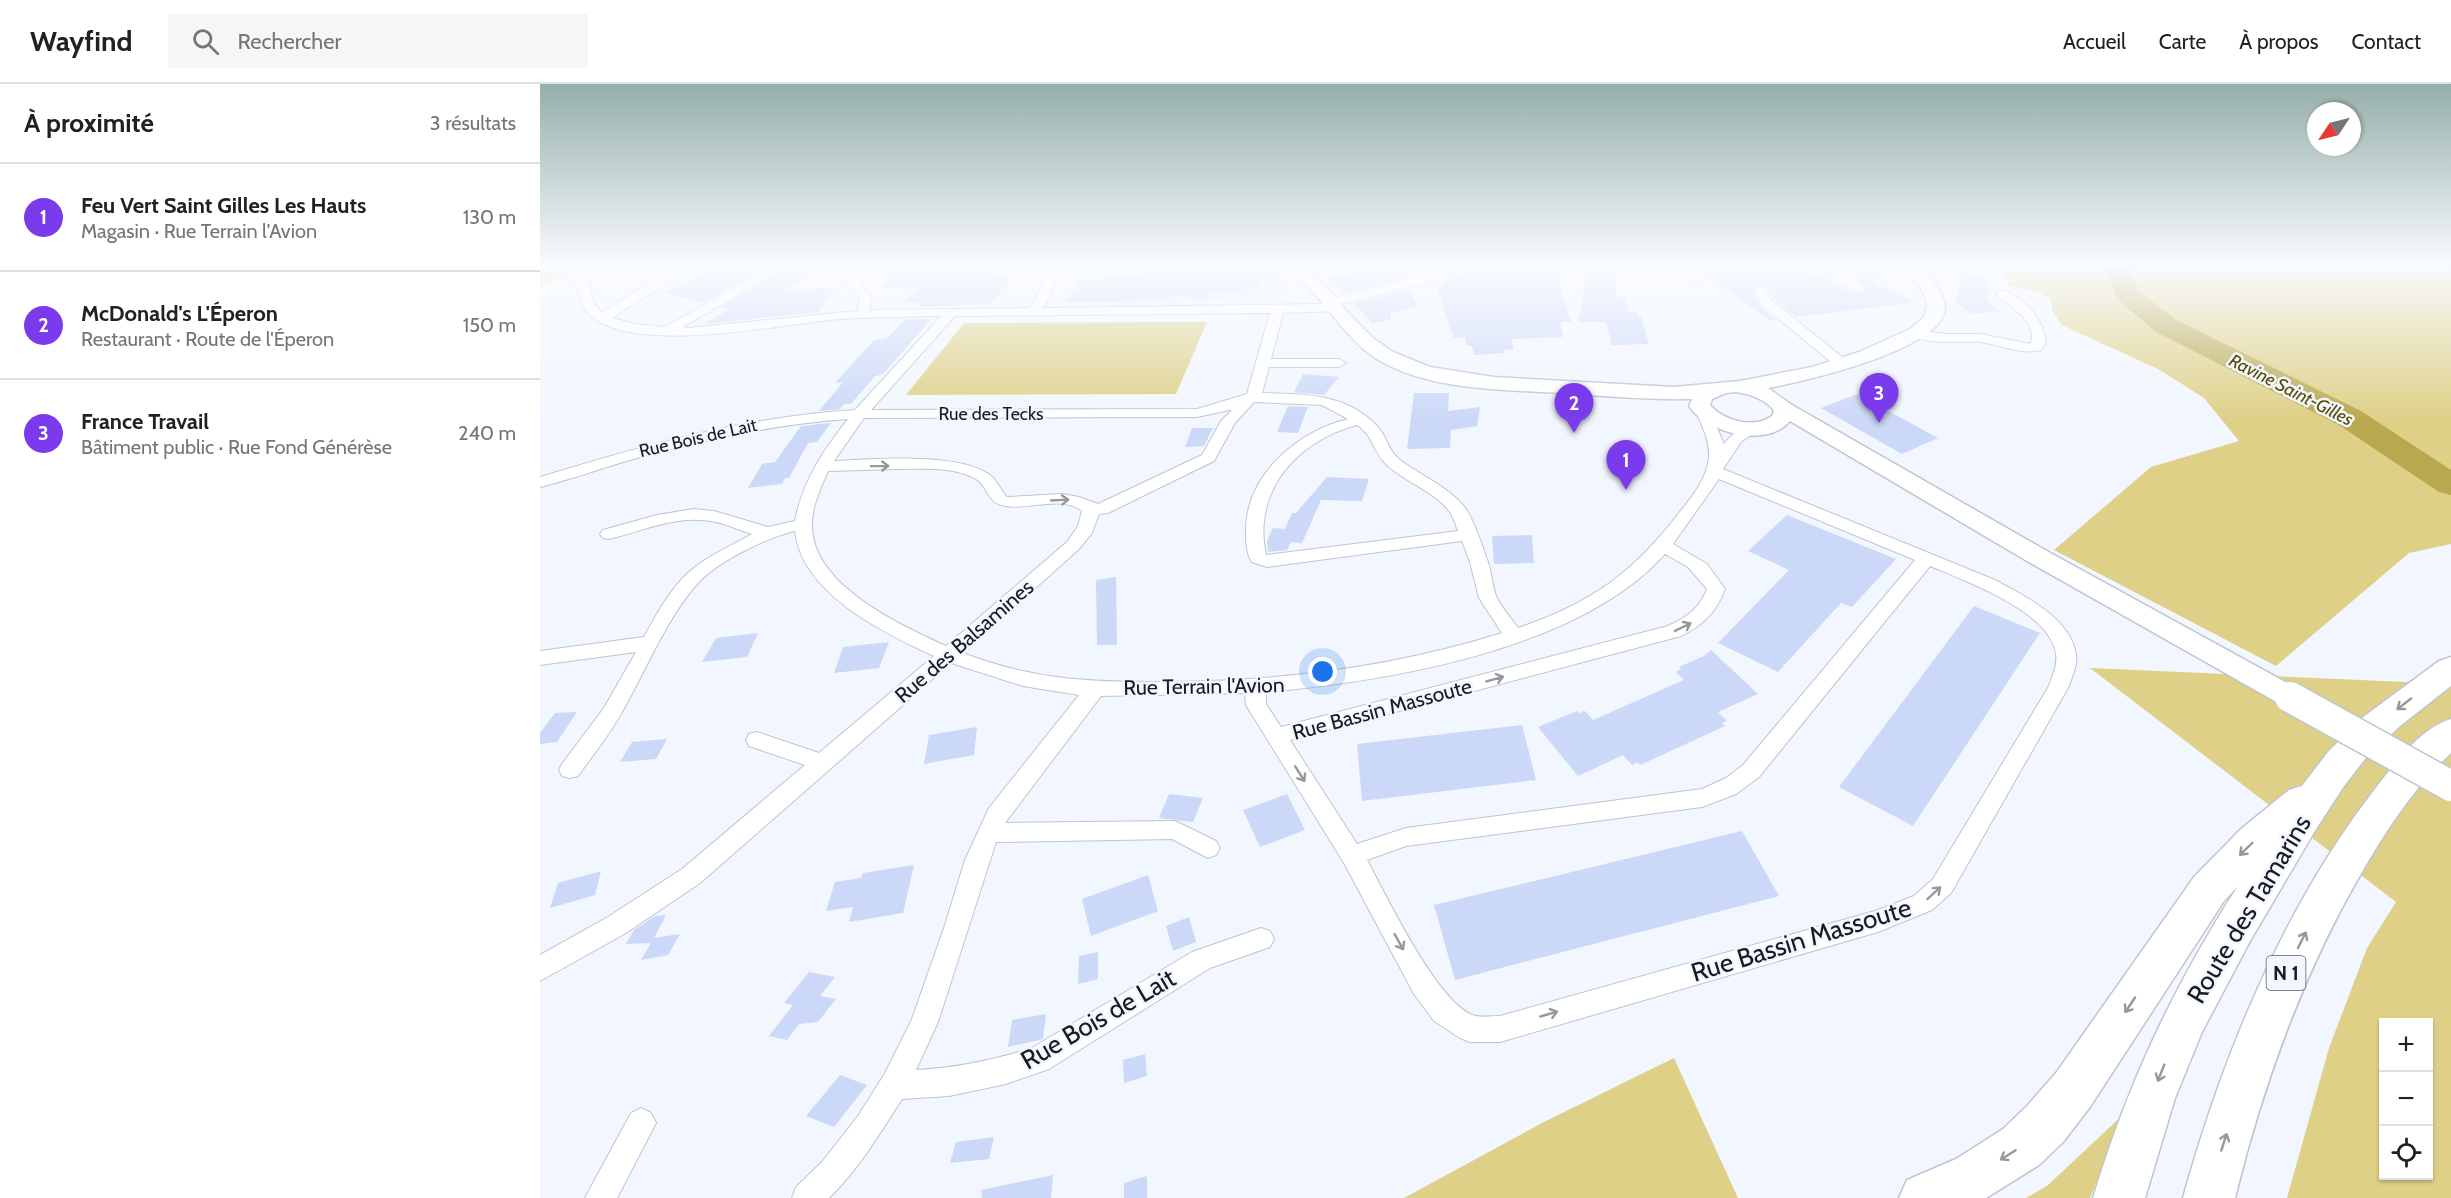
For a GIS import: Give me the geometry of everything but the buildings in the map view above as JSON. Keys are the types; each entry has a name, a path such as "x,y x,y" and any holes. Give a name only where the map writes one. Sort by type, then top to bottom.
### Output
{"highway":[{"name":"Route des Tamarins","path":"2119,1198 2138,1135 2174,1042 2193,1002 2233,929 2323,784 2353,749 2377,727 2451,669"},
{"name":"N 1","path":"2209,1198 2217,1164 2249,1063 2281,983 2318,908 2367,829 2410,770 2451,732"},
{"path":"1925,1198 1974,1177 2021,1147 2045,1124 2073,1089 2209,890 2255,840 2323,784"}],"main road":[{"path":"1339,316 1374,349 1400,363 1445,376 1518,384 1669,395 1739,387 1833,367 1917,333 1929,325 1935,316"},
{"path":"1518,384 1703,413 1724,424 1771,415 1833,367"},
{"path":"1739,387 1759,390 1771,415 1818,438 1865,457 2083,583 2451,786"},
{"path":"1703,413 1700,401 1711,391"}],"street":[{"path":"599,316 623,325 666,332 756,327 846,316"},
{"path":"666,332 694,316"},
{"path":"860,414 948,316"},
{"path":"821,467 956,466 984,478 993,487 996,496 1002,500 1035,503 1064,499 1080,502 1091,510 1109,506 1208,458 1229,421 1254,397 1274,316"},
{"path":"1780,316 1833,367"},
{"path":"1917,333 1946,338 1980,338 2028,349 2039,342 2036,324 2028,316"},
{"path":"1262,363 1339,363"},
{"name":"Rue des Tecks","path":"860,414 1197,413 1229,406 1254,397 1325,401 1344,409 1360,420 1376,434 1383,452 1392,462 1433,489 1458,510 1470,535 1488,598 1514,637"},
{"path":"1703,413 1714,432 1716,468"},
{"name":"Rue Terrain l'Avion","path":"860,414 821,467 811,491 803,524 812,561 830,585 888,624 971,665 1076,688 1188,689 1255,687 1325,680 1433,659 1514,637 1604,597 1632,578 1664,547 1699,500 1716,468 1736,439 1771,415"},
{"name":"Rue Bois de Lait","path":"540,482 629,455 711,434 788,419 860,414"},
{"path":"1360,420 1329,429 1310,440 1292,455 1271,479 1257,507 1255,535 1258,558 1267,562 1470,535"},
{"name":"Rue Bassin Massoute","path":"1255,687 1256,705 1352,855 1423,985 1444,1012 1470,1029 1500,1029 1878,921 1923,903 1942,886 2059,686 2065,668 2066,652 2056,634 2042,618 2018,600 1989,584 1716,468"},
{"name":"Rue des Balsamines","path":"540,969 617,925 674,888 732,842 1055,563 1083,535 1090,523 1091,510"},
{"path":"609,534 682,515 705,514 749,530 768,532"},
{"path":"570,770 626,689 650,643 682,591 693,578 709,566 768,532 803,524"},
{"name":"Rue Bassin Massoute","path":"1276,736 1674,632 1698,620 1710,604 1716,589 1708,575 1695,562 1664,547"},
{"path":"1352,855 1406,837 1702,798 1738,785 1926,559"},
{"path":"540,658 650,643"},
{"path":"807,1198 833,1173 868,1126 894,1085 924,1022 957,928 977,860 997,814 1096,688"},
{"path":"757,740 823,764"},
{"path":"990,833 1175,830 1208,848"},
{"name":"Rue Bois de Lait","path":"894,1085 949,1082 1006,1070 1039,1059 1201,960 1261,939"},
{"path":"600,1198 641,1123"}],"shaded area":[{"path":"2056,316 2451,316 2451,544 2409,553 2276,666 2054,550 2151,467 2239,441 2204,398 2160,370 2062,325"},
{"path":"1207,322 1176,394 906,395 964,323"},
{"path":"2090,668 2451,684 2451,1198 2287,1198 2329,1048 2367,948 2396,902"},
{"path":"1674,1058 1738,1198 1404,1198 1544,1122"},
{"path":"2126,1112 2090,1198 2026,1198 2047,1186"}],"waterway":[{"name":"Ravine Saint-Gilles","path":"2153,316 2166,326 2350,418 2451,485"}],"place":[{"name":"France Travail","path":"1879,423"},
{"name":"McDonald's L'Éperon","path":"1574,433"},
{"name":"Feu Vert Saint Gilles Les Hauts","path":"1626,490"}]}
